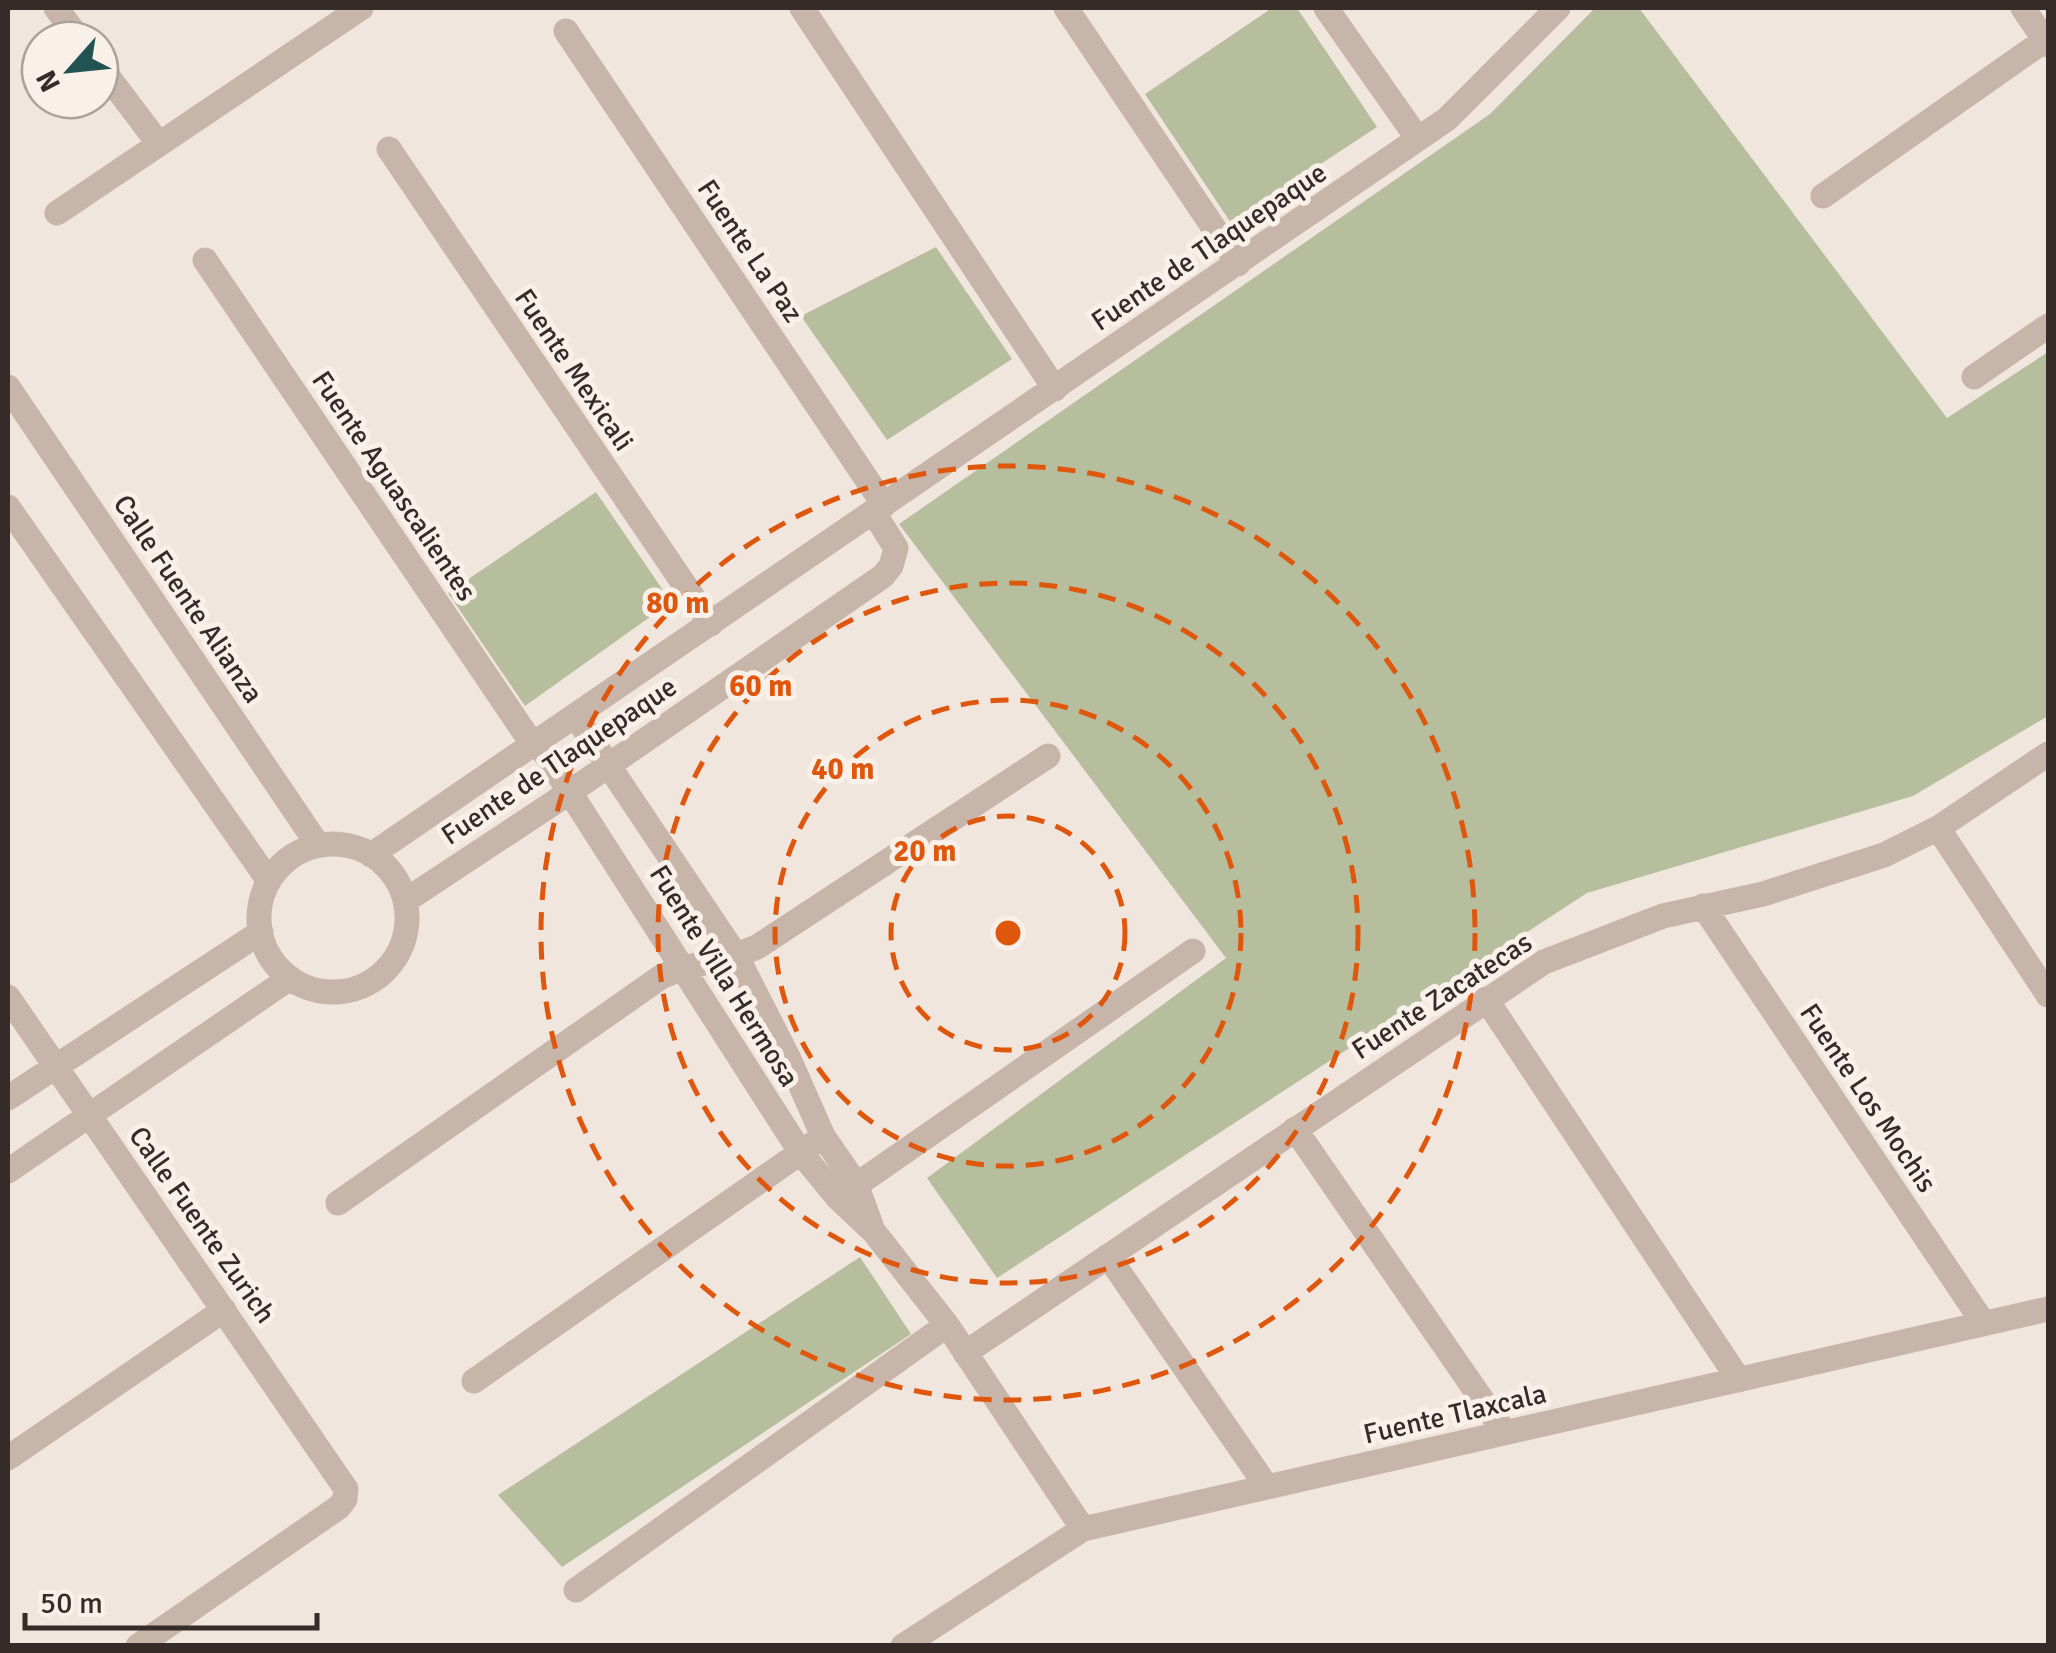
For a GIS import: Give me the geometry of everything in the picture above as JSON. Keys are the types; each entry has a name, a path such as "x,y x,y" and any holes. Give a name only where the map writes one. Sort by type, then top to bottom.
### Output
{"street":[{"path":"57,213 361,8"},
{"path":"802,8 1056,389"},
{"path":"1066,8 1238,264"},
{"path":"1326,8 1418,140"},
{"name":"Fuente de Tlaquepaque","path":"372,854 1418,140 1486,82 1558,8"},
{"path":"1823,196 2047,42 2023,8"},
{"name":"Fuente La Paz","path":"566,31 879,509"},
{"path":"120,92 159,144"},
{"name":"Fuente Mexicali","path":"389,149 710,624"},
{"name":"Fuente Aguascalientes","path":"205,260 535,743"},
{"path":"1974,377 2048,326"},
{"name":"Calle Fuente Alianza","path":"8,387 318,846"},
{"path":"8,507 270,880"},
{"name":"Fuente de Tlaquepaque","path":"406,902 882,576 891,566 896,548 879,509"},
{"name":"Fuente Villa Hermosa","path":"576,717 736,956 790,1059 847,1191 947,1325 1083,1529"},
{"name":"Fuente Villa Hermosa","path":"535,743 684,966 698,996 801,1154 847,1191"},
{"name":"Fuente Zacatecas","path":"965,1353 1544,962 1632,927 1824,877 1884,855 1938,828 2048,754"},
{"path":"338,1203 661,977 684,966 757,948 1048,756"},
{"path":"1938,828 2048,995"},
{"path":"318,846 355,847 372,854 387,867 406,902 407,927 400,952 384,973 364,987 338,993 313,990 290,978 276,966 260,932 262,896 270,880 290,858 318,846"},
{"name":"Fuente Los Mochis","path":"1703,906 1984,1324"},
{"path":"8,1098 260,932"},
{"path":"847,1191 1192,951"},
{"path":"8,1171 290,978"},
{"name":"Calle Fuente Zurich","path":"8,997 346,1489 340,1507 138,1646"},
{"path":"1486,998 1739,1380"},
{"path":"1295,1129 1506,1433"},
{"path":"474,1381 823,1136"},
{"path":"1108,1256 1267,1487"},
{"path":"8,1458 224,1310"},
{"name":"Fuente Tlaxcala","path":"903,1646 1083,1529 2048,1310"},
{"path":"576,1590 947,1325"}],"green space":[{"path":"1272,8 1297,8 1377,127 1231,223 1145,94"},
{"path":"1595,8 1639,8 1947,418 2048,352 2048,716 1913,796 1587,893 997,1278 927,1178 1226,958 899,524 1490,114"},
{"path":"936,247 1012,359 887,440 801,316"},
{"path":"596,492 671,602 525,706 448,593"},
{"path":"860,1257 911,1334 562,1567 498,1495"}]}
